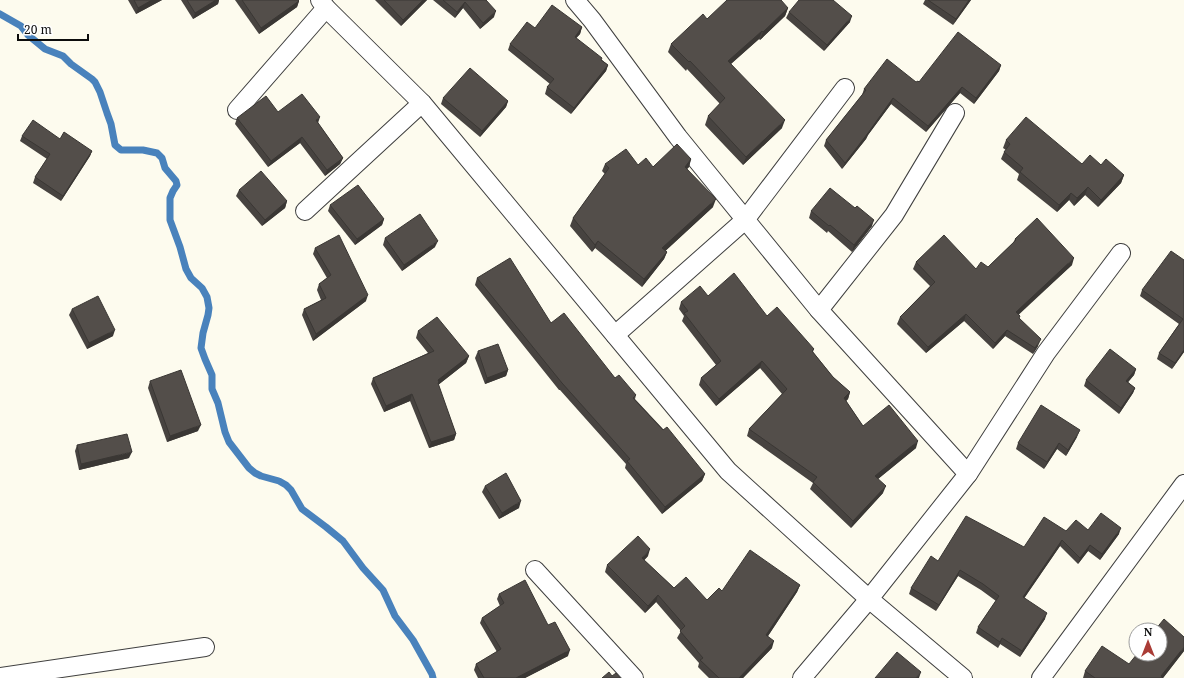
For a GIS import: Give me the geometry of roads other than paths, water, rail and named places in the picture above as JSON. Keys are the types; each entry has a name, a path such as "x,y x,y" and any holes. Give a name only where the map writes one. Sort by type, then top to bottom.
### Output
{"street":[{"path":"575,0 592,20 678,137 819,310 968,474"},
{"path":"237,110 323,4 422,103 728,471 869,600 963,678"},
{"path":"615,335 745,220 845,88"},
{"path":"305,211 422,103"},
{"path":"819,310 894,215 955,113"},
{"path":"802,678 869,600 968,474 1046,353 1121,253"},
{"path":"1041,678 1184,484"},
{"path":"535,570 634,678"},
{"path":"0,677 205,647"}],"waterway":[{"path":"0,14 21,26 28,35 45,49 63,56 95,82 111,124 115,145 121,150 143,150 157,153 162,158 165,168 176,181 177,185 170,198 170,220 186,269 191,278 202,288 207,297 209,308 201,348 212,375 212,389 218,403 229,442 249,468 261,476 279,481 286,485 291,490 302,509 343,541 363,568 383,590 395,616 413,640 433,678"}]}
